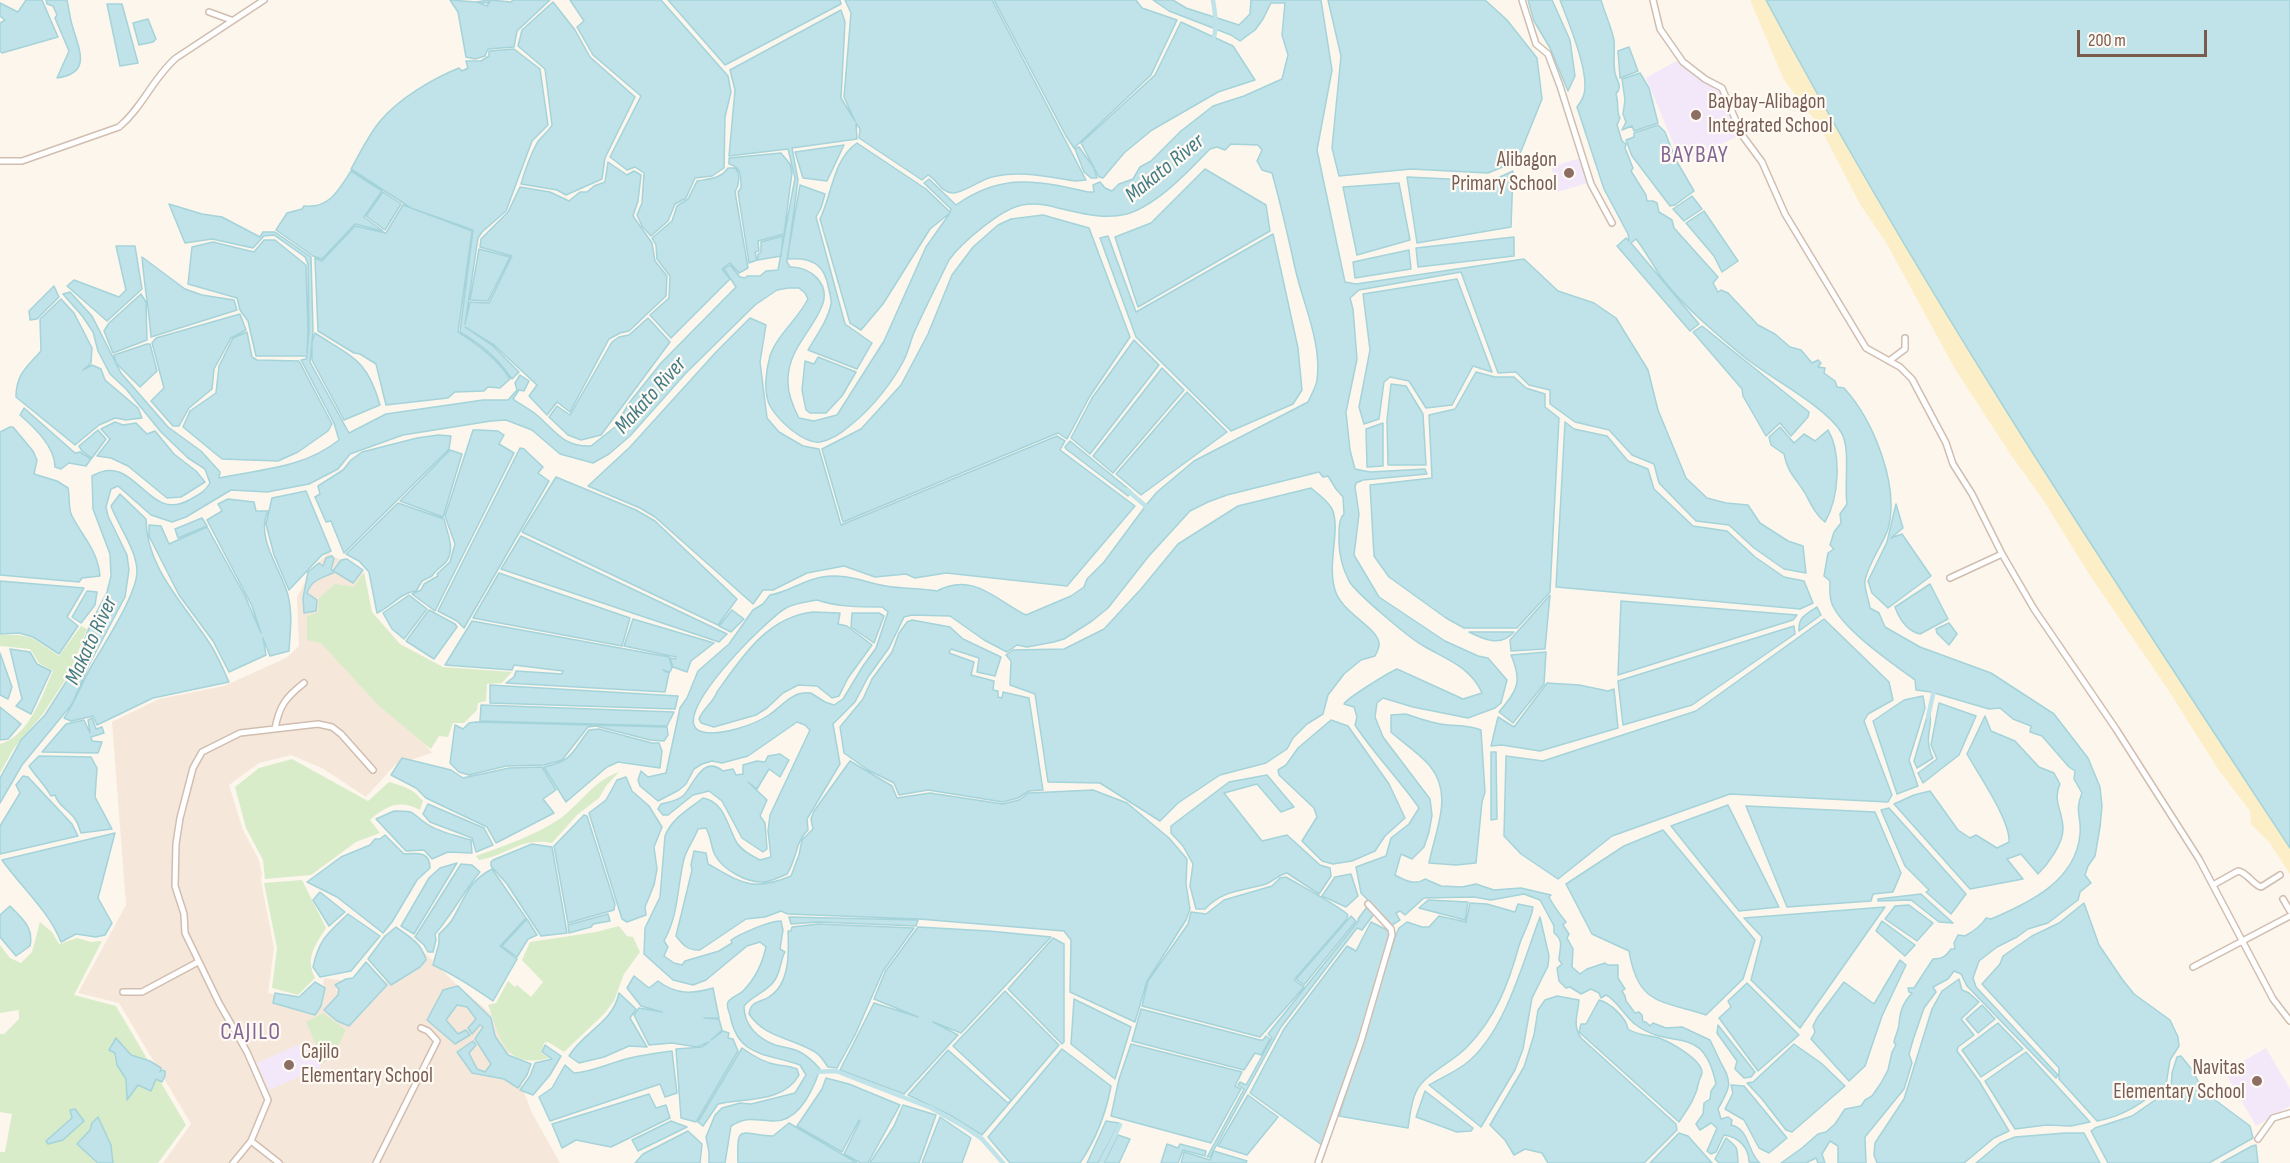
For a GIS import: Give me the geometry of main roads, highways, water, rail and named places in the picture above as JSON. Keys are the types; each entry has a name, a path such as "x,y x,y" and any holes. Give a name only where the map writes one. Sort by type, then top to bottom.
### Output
{"water":[{"path":"26,0 42,0 58,37 2,53 0,51 0,23 5,20 0,16 0,3 18,12"},
{"path":"46,0 67,0 80,53 79,66 75,71 57,78 69,51 55,18 57,15 53,6 47,4"},
{"path":"450,0 476,2 489,0 488,3 477,2 487,6 491,0 511,2 513,0 550,0 517,31 514,47 488,49 485,56 475,59 466,57 458,12"},
{"path":"570,0 661,0 728,76 731,92 725,117 724,168 712,176 695,178 686,198 675,204 668,221 651,236 642,226 637,215 642,203 644,173 635,167 627,170 610,157 641,96 593,55 577,27 584,21"},
{"path":"668,0 840,0 841,4 725,65"},
{"name":"Makato River","path":"845,0 992,0 1086,180 1076,181 1024,174 1002,175 953,193 942,188 928,175 922,180 859,138 860,129 856,123 857,139 792,148 798,180 787,262 790,267 797,267 811,273 824,290 824,298 818,315 792,358 789,368 789,393 799,418 814,421 837,415 884,341 926,247 950,213 930,229 883,304 861,330 850,323 820,219 838,168 849,150 857,143 926,189 950,212 951,209 924,183 929,179 956,205 988,188 1020,182 1052,184 1094,192 1093,185 1100,182 1112,191 1119,184 1133,179 1140,167 1151,161 1181,131 1213,106 1244,96 1282,79 1288,55 1282,35 1285,3 1271,3 1255,30 1240,41 1231,35 1169,11 1153,0 1173,0 1186,8 1239,25 1250,14 1251,0 1321,0 1332,70 1317,150 1345,282 1356,284 1524,259 1558,291 1594,303 1616,318 1648,370 1658,410 1686,478 1707,498 1748,505 1760,523 1788,541 1803,546 1806,573 1784,569 1754,548 1729,525 1696,521 1659,483 1654,464 1632,455 1609,430 1575,422 1550,404 1550,390 1529,385 1516,372 1498,373 1461,272 1359,290 1350,298 1357,359 1346,412 1350,450 1355,469 1370,472 1425,469 1427,474 1363,480 1356,483 1359,514 1354,555 1379,597 1445,641 1478,656 1488,658 1507,680 1501,703 1495,708 1468,718 1413,707 1383,698 1377,703 1375,717 1383,737 1430,799 1432,815 1424,847 1412,859 1401,854 1395,875 1413,882 1425,879 1441,886 1462,887 1476,884 1494,890 1521,888 1551,895 1549,897 1551,901 1566,922 1563,925 1569,934 1567,938 1573,949 1572,967 1580,974 1605,963 1618,965 1618,978 1625,989 1622,991 1626,1001 1635,1013 1639,1012 1642,1015 1643,1022 1650,1026 1653,1023 1666,1028 1682,1027 1710,1040 1729,1083 1718,1109 1721,1119 1728,1117 1732,1120 1731,1125 1742,1131 1760,1163 1749,1162 1745,1147 1738,1140 1729,1136 1724,1135 1716,1152 1711,1154 1707,1151 1717,1128 1711,1123 1700,1130 1696,1124 1703,1114 1704,1103 1710,1099 1711,1091 1716,1084 1703,1052 1695,1045 1650,1033 1636,1025 1606,995 1601,998 1599,993 1591,989 1581,994 1570,987 1566,988 1559,981 1557,968 1562,964 1559,960 1561,946 1554,933 1554,926 1540,900 1524,894 1491,900 1474,897 1424,898 1405,915 1400,911 1396,913 1400,920 1392,925 1361,893 1356,867 1386,856 1391,838 1409,824 1419,808 1355,725 1357,717 1354,707 1344,704 1360,691 1397,669 1463,699 1482,693 1471,676 1464,670 1406,633 1371,604 1349,581 1339,546 1340,523 1344,514 1343,497 1328,476 1323,477 1319,472 1227,495 1190,511 1148,557 1108,608 1064,639 1027,647 1017,645 1007,652 984,640 950,616 912,615 904,617 889,648 868,677 855,702 833,724 840,764 807,819 808,830 801,840 787,874 773,880 757,882 736,874 724,866 715,855 706,828 698,829 684,859 675,911 664,941 668,947 664,956 682,965 685,961 719,951 732,943 731,940 748,931 781,921 783,930 780,949 785,952 778,973 772,984 744,1006 746,1019 757,1035 775,1045 801,1053 810,1058 820,1069 804,1104 790,1117 772,1121 746,1120 731,1126 725,1163 709,1163 706,1137 715,1115 722,1108 740,1103 751,1104 795,1093 806,1075 800,1065 756,1052 747,1047 734,1029 727,1007 728,1002 743,991 757,971 766,947 760,942 747,946 706,980 693,985 673,980 644,954 645,928 660,897 665,836 676,819 703,798 716,804 721,810 737,843 742,848 760,860 771,857 768,831 770,815 810,730 797,722 748,756 722,763 712,761 702,764 694,769 686,784 679,790 658,801 640,786 638,780 641,771 648,777 666,773 680,708 687,698 698,671 729,644 753,610 763,604 770,595 830,576 847,577 892,587 937,591 962,584 984,590 1026,615 1071,596 1084,587 1087,579 1104,562 1157,492 1194,461 1308,402 1317,380 1317,352 1272,173 1262,170 1257,161 1262,150 1258,145 1231,144 1225,150 1217,147 1210,149 1161,195 1138,210 1127,214 1101,216 1031,204 1022,205 1003,213 972,236 949,260 917,326 904,360 888,386 859,418 841,433 824,441 813,442 792,430 770,406 766,394 767,368 773,348 808,299 799,288 788,288 777,290 755,305 686,373 630,436 609,454 593,463 560,454 532,430 506,420 403,435 350,454 338,469 309,484 267,492 231,490 186,517 172,522 151,515 118,486 111,489 106,507 108,516 127,555 129,570 125,597 90,663 72,704 22,765 0,803 0,778 21,740 45,715 73,671 90,625 107,592 111,576 110,554 93,509 92,476 107,471 119,472 131,478 162,503 175,505 198,495 210,483 205,469 188,458 161,432 126,389 110,374 98,351 93,332 63,294 70,292 92,316 121,373 168,427 201,451 220,472 219,478 297,462 326,449 339,440 334,423 301,360 306,359 307,356 256,356 248,321 240,310 237,298 188,284 192,247 213,242 254,252 264,240 275,240 306,265 307,354 309,331 308,264 305,257 274,235 264,236 253,248 212,239 185,243 169,204 202,214 222,217 260,237 263,232 275,232 311,257 313,331 310,362 349,433 386,414 483,400 508,400 517,390 515,383 520,375 529,381 524,391 519,390 513,399 567,441 582,446 591,446 615,427 629,403 661,363 736,287 724,269 730,265 740,277 745,278 760,276 766,271 778,270 795,178 788,149 729,156 735,90 730,70 841,10 845,22 841,98 855,121 844,97 851,13","holes":["817,600 849,606 882,607 888,612 876,648 843,699 834,705 811,693 798,694 763,719 737,729 710,733 703,732 694,724 696,710 706,691 741,649 786,608"]},
{"path":"994,0 1136,0 1142,8 1177,20 1151,75 1074,148"},
{"path":"1328,0 1485,0 1507,20 1537,58 1542,99 1517,161 1488,173 1411,169 1339,176 1332,148 1341,56"},
{"path":"1528,0 1552,0 1570,40 1575,76 1568,91 1550,48 1534,21"},
{"path":"1560,0 1601,0 1614,40 1614,69 1619,86 1616,94 1620,118 1617,125 1622,141 1626,144 1625,148 1633,168 1631,171 1646,195 1647,201 1657,203 1659,212 1672,220 1674,228 1718,277 1713,283 1718,292 1721,290 1728,293 1758,325 1775,334 1790,347 1801,350 1812,363 1818,360 1821,363 1818,367 1825,368 1824,373 1835,381 1837,387 1844,388 1865,417 1887,473 1891,512 1888,529 1865,581 1870,608 1879,613 1885,627 1920,647 1991,673 2054,714 2088,758 2100,787 2102,806 2100,827 2095,856 2085,875 2091,883 2080,892 2078,900 2048,923 2028,929 1997,947 1979,961 1973,978 1976,987 2058,1075 2056,1078 1967,986 1961,974 1954,971 1948,979 1933,987 1936,992 1924,1008 1909,1054 1912,1063 1904,1089 1865,1137 1866,1163 1838,1163 1838,1146 1830,1141 1822,1154 1825,1163 1818,1163 1816,1158 1806,1163 1781,1163 1818,1134 1826,1132 1835,1124 1845,1109 1861,1106 1872,1096 1888,1070 1896,1045 1894,1042 1901,1011 1912,993 1908,988 1914,988 1933,959 1942,958 1951,949 1955,949 1954,943 1958,935 1965,936 1986,918 1991,919 2035,897 2048,888 2070,865 2077,850 2080,834 2078,810 2082,793 2074,779 2075,771 2042,736 2030,732 2031,726 2013,719 2000,708 1989,709 1931,692 1916,690 1915,680 1857,635 1838,614 1831,601 1830,581 1824,576 1828,553 1834,549 1830,545 1834,532 1841,523 1840,514 1847,504 1847,456 1841,432 1810,402 1743,356 1689,309 1661,277 1636,239 1631,243 1699,324 1690,331 1617,246 1626,238 1629,241 1628,234 1604,189 1577,107 1584,94 1584,73"},
{"path":"1766,0 2290,0 2290,848 2018,430 1888,217"},
{"path":"553,2 575,30 590,57 635,97 605,158 602,179 566,195 557,190 521,184 537,143 552,125 545,69 518,46 522,30"},
{"path":"107,4 122,4 138,63 120,66"},
{"path":"148,19 156,39 153,42 139,45 133,23"},
{"path":"1181,22 1233,46 1255,80 1218,92 1152,130 1124,153 1103,178 1099,177 1081,143 1155,75"},
{"path":"1629,47 1638,71 1620,78 1618,51"},
{"path":"514,49 540,69 548,125 532,141 506,211 478,238 465,324 470,302 489,303 512,256 480,247 481,239 508,212 520,187 550,192 569,201 580,192 587,192 594,186 605,182 608,162 627,175 634,171 641,175 638,201 633,216 652,243 655,261 667,276 666,296 629,331 609,339 570,412 557,402 547,415 529,396 537,385 494,345 465,327 493,346 519,372 512,379 489,352 460,332 473,230 411,208 351,169 377,125 407,97 427,83 449,72 459,68 462,71 468,68 466,61 481,61 489,56 489,51"},
{"path":"1640,73 1649,88 1658,123 1634,131 1632,126 1622,130 1626,122 1623,114 1625,100 1622,79"},
{"path":"1658,125 1665,132 1676,160 1694,191 1675,205 1670,206 1632,156 1626,140 1634,137 1634,133"},
{"path":"844,145 827,181 803,178 795,152"},
{"path":"1079,147 1094,168 1097,178 1091,178 1084,172 1075,149"},
{"path":"781,153 790,164 792,173 784,234 758,241 759,251 755,252 757,260 749,263 738,192 741,188 741,176 736,167 729,164 729,158"},
{"path":"728,168 735,168 739,176 735,192 748,268 739,273 730,263 722,269 730,279 671,338 650,315 669,298 670,276 657,259 656,245 652,238 672,221 677,206 688,199 697,181 718,176"},
{"path":"1205,169 1266,205 1270,231 1138,307 1115,237 1151,223"},
{"path":"351,171 382,191 364,217 383,231 355,224 322,259 313,256 276,230 287,213 302,209 304,206 313,206 327,201"},
{"path":"1513,171 1511,227 1417,243 1407,177 1491,181"},
{"path":"1399,183 1410,240 1357,255 1343,187"},
{"path":"800,185 825,194 816,217 845,324 872,343 857,369 808,350 825,322 831,301 827,281 821,268 804,259 787,259"},
{"path":"383,192 401,204 385,230 366,216"},
{"path":"1692,196 1702,209 1684,221 1673,209"},
{"path":"403,205 472,231 458,332 487,353 505,372 510,379 500,388 488,387 484,391 455,392 448,398 386,405 376,364 318,331 315,258 322,261 355,226 386,233"},
{"path":"1704,211 1738,261 1722,272 1714,256 1686,223"},
{"path":"1043,215 1089,228 1130,337 1090,396 1067,439 1058,433 843,522 822,449 861,429 901,385 928,334 952,275 973,247 998,225 1011,219"},
{"path":"1273,234 1298,348 1302,390 1293,404 1231,431 1136,337 1100,238 1108,236 1136,312"},
{"path":"783,236 781,256 758,260 761,242"},
{"path":"1514,237 1514,256 1418,267 1416,248"},
{"path":"116,246 135,246 142,289 107,321 67,286 74,280 119,297 126,290"},
{"path":"479,249 510,257 488,301 470,300"},
{"path":"1409,250 1411,269 1355,278 1353,262"},
{"path":"142,257 185,289 202,295 234,300 237,310 151,337"},
{"path":"1457,279 1492,372 1473,366 1452,405 1426,408 1409,381 1390,377 1384,382 1379,419 1364,424 1359,407 1370,350 1363,294"},
{"path":"54,286 59,297 37,319 30,320 29,311"},
{"path":"141,294 146,302 147,340 113,353 104,331 109,323"},
{"path":"61,299 74,313 92,348 91,363 83,370 92,365 101,369 105,380 138,408 142,418 126,420 115,418 99,425 75,445 16,397 20,377 41,351 40,319"},
{"path":"240,314 246,330 231,338 214,369 212,389 189,408 179,426 173,426 151,401 164,388 152,343 156,338"},
{"path":"648,318 670,342 601,435 581,440 568,435 549,417 557,406 570,415 612,342 619,337 629,335"},
{"path":"750,318 766,325 760,362 767,418 779,432 803,446 819,449 841,525 1057,436 1065,441 1060,450 1135,506 1067,586 946,573 915,578 906,574 875,577 844,566 807,573 773,590 763,590 753,604 655,517 640,508 588,486 630,447"},
{"path":"1702,326 1809,412 1808,417 1791,436 1780,423 1766,436 1743,396 1742,389 1693,332"},
{"path":"247,332 252,357 257,360 299,361 332,424 328,431 298,452 278,461 222,459 183,427 190,411 216,393 219,366 233,338"},
{"path":"315,333 357,361 370,378 380,405 344,420 312,360 312,342"},
{"path":"1134,340 1159,365 1090,454 1071,438 1092,398"},
{"path":"150,344 157,371 140,387 116,363 114,355"},
{"path":"818,357 856,372 842,396 826,413 810,413 806,410 802,390 805,361 814,364"},
{"path":"1162,368 1184,390 1113,473 1093,456"},
{"path":"1476,372 1495,377 1514,377 1526,388 1545,394 1545,407 1559,418 1550,592 1517,628 1464,628 1446,618 1389,577 1374,556 1370,485 1432,478 1429,415 1455,409"},
{"path":"1391,384 1406,386 1423,414 1426,465 1388,465 1387,420"},
{"path":"1187,392 1227,432 1141,495 1116,474"},
{"path":"24,408 75,453 80,452 91,459 86,466 69,463 61,469 55,467 48,445 20,415"},
{"path":"115,422 123,425 136,423 147,434 155,431 174,454 196,471 205,482 181,497 167,498 128,466 111,458 97,456 110,439 101,429"},
{"path":"1565,422 1574,429 1607,436 1628,461 1648,469 1654,489 1693,526 1727,531 1755,557 1784,577 1804,581 1813,603 1800,609 1556,587"},
{"path":"1383,423 1383,466 1367,467 1366,429"},
{"path":"13,427 33,451 37,460 34,474 57,481 68,488 71,513 93,552 100,576 82,578 79,582 0,575 0,432"},
{"path":"1780,427 1794,443 1804,434 1815,441 1828,430 1835,451 1837,476 1833,501 1825,522 1790,471 1784,454 1771,445 1769,437"},
{"path":"98,430 106,439 92,458 79,446"},
{"path":"473,430 498,431 504,435 499,444 514,453 435,611 412,594 421,590 424,584 438,576 437,574 450,562 455,544 445,516"},
{"path":"438,435 451,436 449,449 344,553 331,521 326,522 315,497 320,494 318,486 343,470 362,452"},
{"path":"1070,441 1131,491 1128,496 1066,449"},
{"path":"520,448 543,467 538,473 549,481 464,628 457,621 438,611"},
{"path":"450,450 462,454 443,517 400,501"},
{"path":"556,477 636,510 655,521 737,599 718,625 522,532"},
{"path":"1311,488 1327,501 1333,511 1335,529 1332,569 1335,590 1344,605 1377,637 1379,646 1375,656 1361,660 1344,674 1328,695 1323,714 1307,724 1293,738 1287,749 1266,763 1220,775 1178,803 1160,821 1100,783 1048,782 1035,694 1010,685 1011,661 1006,655 1013,650 1064,649 1104,629 1178,544 1238,506"},
{"path":"306,491 331,551 322,555 289,590 274,555 266,524 272,498"},
{"path":"120,494 146,519 152,554 160,570 213,649 229,682 153,698 97,725 93,716 71,721 64,718 126,605 136,580 134,554 111,506"},
{"path":"228,499 254,502 256,511 268,511 265,521 267,543 285,585 291,616 289,651 270,656 263,638 266,655 229,672 213,641 179,595 149,536 149,525 161,526 169,544 207,527 245,596 261,633 252,606 207,520 222,511 218,504"},
{"path":"398,503 444,519 450,541 450,552 446,562 432,576 422,581 416,591 406,594 377,613 369,572 359,561 346,554"},
{"path":"1896,504 1903,528 1891,538 1902,534 1931,576 1888,608 1872,593 1868,581 1887,542"},
{"path":"202,518 207,526 178,538 175,529"},
{"path":"521,536 727,634 719,642 501,569"},
{"path":"332,556 334,559 331,569 333,571 341,560 347,559 363,570 353,583 335,572 315,581 307,593 317,600 316,611 304,613 303,598 308,572 319,563 323,566 326,558"},
{"path":"499,573 630,618 622,646 473,618"},
{"path":"0,581 84,588 67,617 78,626 59,654 33,637 19,633 0,634"},
{"path":"1930,584 1948,619 1920,634 1904,624 1895,607"},
{"path":"87,591 97,592 95,605 81,623 72,617"},
{"path":"409,595 427,609 404,639 392,629 383,613"},
{"path":"1550,595 1545,649 1511,651 1510,640"},
{"path":"1621,601 1797,615 1793,620 1618,675"},
{"path":"1817,607 1821,615 1799,631 1801,619"},
{"path":"429,610 457,627 434,659 406,641"},
{"path":"732,610 744,619 731,632 719,626"},
{"path":"813,612 840,613 838,624 847,626 872,645 848,678 839,696 832,698 817,686 798,685 783,693 756,715 714,727 701,723 699,719 703,712 736,665 757,641 782,622 797,615"},
{"path":"852,613 879,613 884,616 874,643 851,627"},
{"path":"633,619 714,643 691,661 687,672 673,667 670,658 675,659 676,657 624,646"},
{"path":"1824,619 1889,682 1893,700 1868,714 1864,721 1892,795 1888,802 1730,794 1612,836 1558,879 1521,854 1504,836 1506,756 1543,761 1696,711"},
{"path":"912,620 950,627 963,639 1001,657 995,676 977,672 979,658 951,649 949,653 974,662 971,675 994,681 993,690 998,691 998,697 1002,698 1003,692 1029,698 1043,790 1029,791 1018,798 1003,802 928,790 899,795 894,783 868,770 844,753 840,727 863,699 872,679 892,652 899,633 907,622"},
{"path":"472,621 669,657 672,668 670,672 663,670 669,673 665,692 506,683 514,677 516,671 562,674 563,671 514,665 512,670 445,665"},
{"path":"1949,623 1957,634 1949,645 1936,629"},
{"path":"1794,626 1795,634 1692,705 1623,725 1618,681"},
{"path":"1469,632 1514,632 1509,637 1493,641"},
{"path":"10,649 30,652 37,664 51,671 31,714 16,706 22,699"},
{"path":"1546,652 1544,684 1513,723 1499,712 1516,686 1517,673 1511,655"},
{"path":"0,653 12,687 8,699 0,695"},
{"path":"1547,683 1579,685 1608,691 1614,689 1618,728 1540,751 1502,745 1491,746 1498,717 1514,727"},
{"path":"490,685 678,696 675,709 490,703"},
{"path":"1923,696 1925,708 1909,760 1918,786 1897,794 1873,721 1904,700"},
{"path":"1939,703 1976,716 1959,755 1923,783 1918,773 1937,759 1931,745"},
{"path":"481,705 674,712 667,726 480,721"},
{"path":"0,707 21,724 8,739 0,740"},
{"path":"1929,710 1931,721 1928,737 1933,758 1917,768 1914,761"},
{"path":"1406,714 1437,724 1469,726 1481,730 1485,792 1476,863 1456,865 1429,863 1441,813 1441,789 1430,766 1391,732 1391,715"},
{"path":"1985,716 1991,731 2015,741 2039,767 2054,773 2060,784 2057,801 2063,829 2058,847 2038,874 2021,854 2007,859 2023,879 1970,889 1894,804 1930,791 1958,830 1970,838 1976,835 1997,848 2009,842 2005,822 1967,754"},
{"path":"92,718 96,729 102,727 104,733 91,737 92,741 102,742 98,753 42,752 66,724 84,720 90,733 88,720"},
{"path":"1331,720 1348,726 1389,784 1405,818 1385,836 1375,851 1352,861 1333,864 1322,861 1302,841 1317,817 1314,808 1279,775 1278,770 1286,765 1298,748"},
{"path":"469,723 667,727 668,735 664,741 650,740 596,726 588,727 562,760 544,765 506,766 469,775 459,772 450,763 455,725 463,729"},
{"path":"599,729 659,743 662,751 660,768 618,762 607,767 566,802 544,767 567,758 589,730"},
{"path":"1491,752 1496,752 1497,819 1491,820"},
{"path":"780,754 789,760 780,777 769,769 757,789 748,782 767,800 760,816 765,823 767,849 763,852 742,838 722,801 709,791 693,795 668,815 663,815 658,809 661,804 684,795 705,768 716,767 723,771 733,769 736,775 743,774 743,765 757,761 765,762 768,756"},
{"path":"39,756 91,757 97,768 95,797 112,829 81,833 75,819 58,802 55,795 51,796 29,766"},
{"path":"402,758 451,770 463,778 509,768 542,767 556,790 543,799 554,813 496,843 487,827 426,798 416,788 391,775"},
{"path":"850,761 892,786 897,798 930,793 1003,804 1019,800 1029,793 1093,790 1127,803 1169,838 1187,859 1186,884 1190,909 1186,920 1147,981 1135,1022 1070,992 1071,940 1064,931 919,919 788,914 781,911 765,917 746,919 700,950 692,950 684,945 676,936 692,870 694,851 706,853 708,864 748,883 766,884 791,876 802,840 813,829 811,819 814,811"},
{"path":"1267,775 1294,807 1281,812 1257,784 1224,793 1262,841 1287,835 1320,865 1330,868 1331,876 1319,894 1287,873 1266,884 1219,898 1205,909 1196,909 1190,886 1193,864 1183,846 1171,833 1171,826 1229,782"},
{"path":"23,776 28,777 72,824 78,836 0,854 0,826 20,793 16,785"},
{"path":"626,777 632,791 649,806 662,827 654,847 657,869 654,885 645,907 646,915 627,922 622,919 589,813 606,800 617,780"},
{"path":"428,804 484,828 493,845 476,852 472,838 430,822 423,814"},
{"path":"1728,805 1779,907 1739,911 1671,826"},
{"path":"1746,806 1875,812 1901,873 1893,892 1873,894 1871,901 1787,907"},
{"path":"1889,808 1966,894 1951,914 1926,892 1929,890 1905,866 1881,810"},
{"path":"394,811 413,813 437,829 471,840 472,853 448,852 432,859 424,850 406,851 376,819"},
{"path":"584,815 587,816 615,904 614,910 568,923 554,846"},
{"path":"1663,830 1755,940 1743,979 1706,1015 1664,1002 1645,991 1638,982 1629,951 1592,934 1566,884 1624,846"},
{"path":"115,833 98,898 112,923 105,935 96,937 76,934 61,942 42,910 2,860"},
{"path":"385,835 404,854 422,854 428,858 430,868 417,880 383,933 337,897 307,882 341,857 370,845 375,839 380,839"},
{"path":"532,844 552,847 567,933 541,936 507,884 491,866 493,860"},
{"path":"457,863 414,934 401,926 429,878 440,868"},
{"path":"461,864 472,865 480,872 435,934 433,952 428,952 415,937"},
{"path":"492,869 526,918 500,946 517,959 493,1001 433,965 439,934 451,922 472,885"},
{"path":"1351,874 1358,896 1346,907 1322,896 1335,877"},
{"path":"1286,877 1348,915 1294,980 1304,987 1260,1037 1142,1006 1148,981 1188,924 1191,912 1206,914 1224,900 1272,886 1280,878"},
{"path":"320,892 345,912 329,926 313,900"},
{"path":"1921,894 1953,923 1939,922 1911,900 1878,901 1878,899"},
{"path":"1428,900 1468,902 1465,920 1419,908"},
{"path":"1470,903 1487,904 1515,912 1518,904 1533,907 1500,1000 1486,1024 1467,1047 1425,1079 1413,1100 1408,1128 1339,1116 1399,928 1407,922 1429,927 1439,916 1466,922"},
{"path":"2084,903 2099,945 2134,994 2170,1020 2178,1037 2179,1046 2170,1060 2166,1085 2125,1112 2097,1121 2059,1079 2059,1068 1982,984 2000,964 2003,956 2032,936 2059,923"},
{"path":"1909,905 1933,923 1917,941 1885,919 1895,906"},
{"path":"10,906 26,924 31,940 30,946 16,956 0,937 0,915"},
{"path":"1367,907 1374,914 1362,930 1357,928 1281,1027 1210,1157 1207,1157 1244,1089 1238,1085 1240,1082 1246,1085 1272,1038 1268,1034"},
{"path":"1885,907 1800,1028 1751,980 1762,937 1744,918"},
{"path":"348,914 380,936 351,971 320,977 313,967 321,943"},
{"path":"608,914 610,921 593,924 591,927 569,933 568,925"},
{"path":"1351,916 1356,921 1304,985 1296,979"},
{"path":"789,917 918,920 916,926 818,922 791,924"},
{"path":"1540,917 1549,956 1548,966 1532,998 1523,1049 1515,1070 1481,1127 1429,1085 1469,1061 1493,1031 1512,994"},
{"path":"527,919 537,935 528,939 517,957 502,946"},
{"path":"1882,921 1915,945 1905,956 1876,931"},
{"path":"1371,922 1389,931 1390,936 1359,1041 1322,1145 1250,1093 1284,1029 1347,946 1356,951"},
{"path":"818,924 914,928 883,971 855,1035 837,1068 828,1067 819,1055 807,1047 771,1033 749,1014 754,1004 776,991 785,976 788,931 791,931 792,927"},
{"path":"396,927 418,945 426,960 420,967 391,985 368,959 385,936"},
{"path":"918,927 1051,937 961,1033 933,1022 958,1035 904,1094 840,1070 874,1003 918,1017 874,999 885,972"},
{"path":"1053,938 1064,944 1064,1042 1062,1044 1008,989"},
{"path":"1900,960 1906,965 1882,1016 1865,1066 1849,1081 1811,1039 1815,1032 1813,1026 1844,982 1874,1004"},
{"path":"366,962 387,985 349,1026 337,1021 324,1010 338,995 339,989 335,985 353,978"},
{"path":"634,976 649,988 658,981 671,989 685,992 713,988 719,1018 704,1018 719,1019 722,1030 711,1040 723,1031 729,1033 728,1038 733,1039 738,1051 696,1122 681,1118 676,1049 702,1047 709,1042 697,1047 672,1043 649,1045 634,1015 639,1008 662,1012 641,1006 627,988"},
{"path":"1959,979 1962,990 1979,1002 1961,1019 1974,1035 1958,1047 1957,1051 1979,1081 2009,1131 1994,1138 1964,1163 1877,1163 1874,1155 1875,1143 1904,1099 1932,1009 1942,991"},
{"path":"315,982 325,988 321,1006 315,1015 273,1003 275,993 299,997"},
{"path":"1747,983 1799,1035 1758,1071 1719,1018 1731,1007 1728,1001"},
{"path":"458,986 491,1018 495,1036 508,1055 531,1064 518,1088 504,1079 472,1073 457,1052 473,1041 476,1045 469,1053 477,1069 485,1072 491,1064 475,1039 483,1027 480,1025 472,1034 468,1028 476,1019 467,1007 457,1005 446,1020 458,1034 466,1030 470,1035 455,1044 427,1020 443,990"},
{"path":"1005,991 1059,1045 982,1135 950,1115 908,1095 948,1050 1008,1103 1011,1100 953,1046"},
{"path":"619,993 636,1009 630,1018 647,1047 629,1046 604,1057 579,1063 569,1056 611,1012"},
{"path":"1557,996 1579,1000 1576,1024 1581,1038 1676,1124 1677,1130 1644,1163 1548,1163 1542,1153 1525,1149 1514,1155 1505,1140 1490,1125 1524,1067 1534,1035 1538,1010 1545,1000"},
{"path":"1074,999 1131,1027 1115,1079 1071,1044"},
{"path":"1599,1000 1617,1011 1628,1029 1670,1043 1691,1057 1700,1067 1702,1073 1696,1093 1679,1122 1579,1032 1581,1024 1586,1024"},
{"path":"1982,1005 1995,1019 1978,1033 1966,1019"},
{"path":"1141,1009 1260,1040 1266,1036 1270,1039 1261,1055 1255,1053 1244,1070 1132,1041"},
{"path":"1998,1023 2023,1049 1981,1077 1962,1050"},
{"path":"1718,1025 1755,1072 1751,1077 1744,1078 1735,1069 1737,1061 1717,1033"},
{"path":"116,1038 131,1055 150,1061 161,1068 160,1072 165,1071 162,1082 156,1079 151,1091 138,1085 127,1100 126,1079 117,1065 115,1053 109,1050"},
{"path":"1131,1044 1242,1072 1235,1086 1241,1089 1211,1143 1111,1116 1119,1079"},
{"path":"1794,1044 1821,1063 1845,1086 1792,1132 1786,1130 1747,1083 1753,1082"},
{"path":"545,1045 561,1056 550,1075 533,1095 520,1090 530,1076 535,1063 552,1059 542,1052"},
{"path":"742,1048 763,1061 797,1069 799,1075 792,1084 774,1095 718,1104 703,1126 698,1122"},
{"path":"1062,1049 1111,1086 1096,1135 1080,1163 1010,1163 988,1137"},
{"path":"672,1051 677,1093 665,1097 660,1084 550,1121 539,1097 552,1088 565,1065 574,1073 630,1058"},
{"path":"2026,1052 2090,1122 2071,1126 2046,1125 2015,1129 1985,1081"},
{"path":"2181,1056 2193,1071 2203,1091 2250,1126 2253,1138 2209,1163 2108,1163 2091,1131 2132,1116 2171,1089 2172,1073 2177,1057"},
{"path":"826,1078 849,1084 900,1105 868,1163 861,1163 844,1154 859,1120 842,1152 797,1126 822,1089"},
{"path":"1731,1085 1744,1086 1787,1138 1769,1153 1759,1148 1744,1120 1725,1109 1733,1093"},
{"path":"1425,1091 1473,1128 1471,1131 1457,1132 1416,1117"},
{"path":"649,1094 656,1108 666,1105 670,1118 611,1147 576,1140 562,1148 552,1124"},
{"path":"1248,1095 1278,1117 1247,1155 1218,1146"},
{"path":"903,1105 936,1115 919,1163 870,1163 894,1126"},
{"path":"75,1109 84,1121 63,1140 48,1144 46,1141 72,1118 70,1110"},
{"path":"98,1117 111,1145 113,1163 98,1163 77,1144"},
{"path":"940,1117 971,1138 962,1163 922,1163"},
{"path":"671,1121 687,1127 638,1151 632,1140"},
{"path":"1106,1121 1119,1123 1098,1163 1087,1163"},
{"path":"789,1123 857,1163 738,1163 738,1141 743,1133 773,1136"},
{"path":"688,1131 702,1144 700,1163 635,1163 643,1154"},
{"path":"1679,1133 1688,1136 1712,1163 1650,1163"},
{"path":"2084,1133 2100,1163 1976,1163 2000,1143 2015,1137"},
{"path":"1118,1135 1130,1139 1119,1163 1104,1163"},
{"path":"1726,1138 1736,1149 1738,1163 1719,1163 1715,1159"},
{"path":"1167,1144 1178,1148 1180,1144 1206,1151 1205,1156 1183,1150 1178,1163 1161,1163"},
{"path":"2256,1145 2258,1163 2221,1163 2252,1146"},
{"path":"1214,1151 1247,1161 1246,1163 1181,1163 1184,1152 1210,1160"}],"waterway":[{"path":"1212,42 1215,27 1213,0"},
{"path":"1127,490 1148,508"},
{"path":"1928,717 1934,690"},
{"path":"813,1072 836,1071 931,1108 982,1139 1003,1163"},
{"path":"1101,1163 1120,1125"}],"place":[{"name":"Baybay-Alibagon Integrated School","path":"1696,115"},
{"name":"Alibagon Primary School","path":"1569,173"},
{"name":"Cajilo Elementary School","path":"289,1065"},
{"name":"Navitas Elementary School","path":"2257,1081"}],"district":[{"name":"BAYBAY","path":"1695,156"},
{"name":"CAJILO","path":"251,1033"}]}
